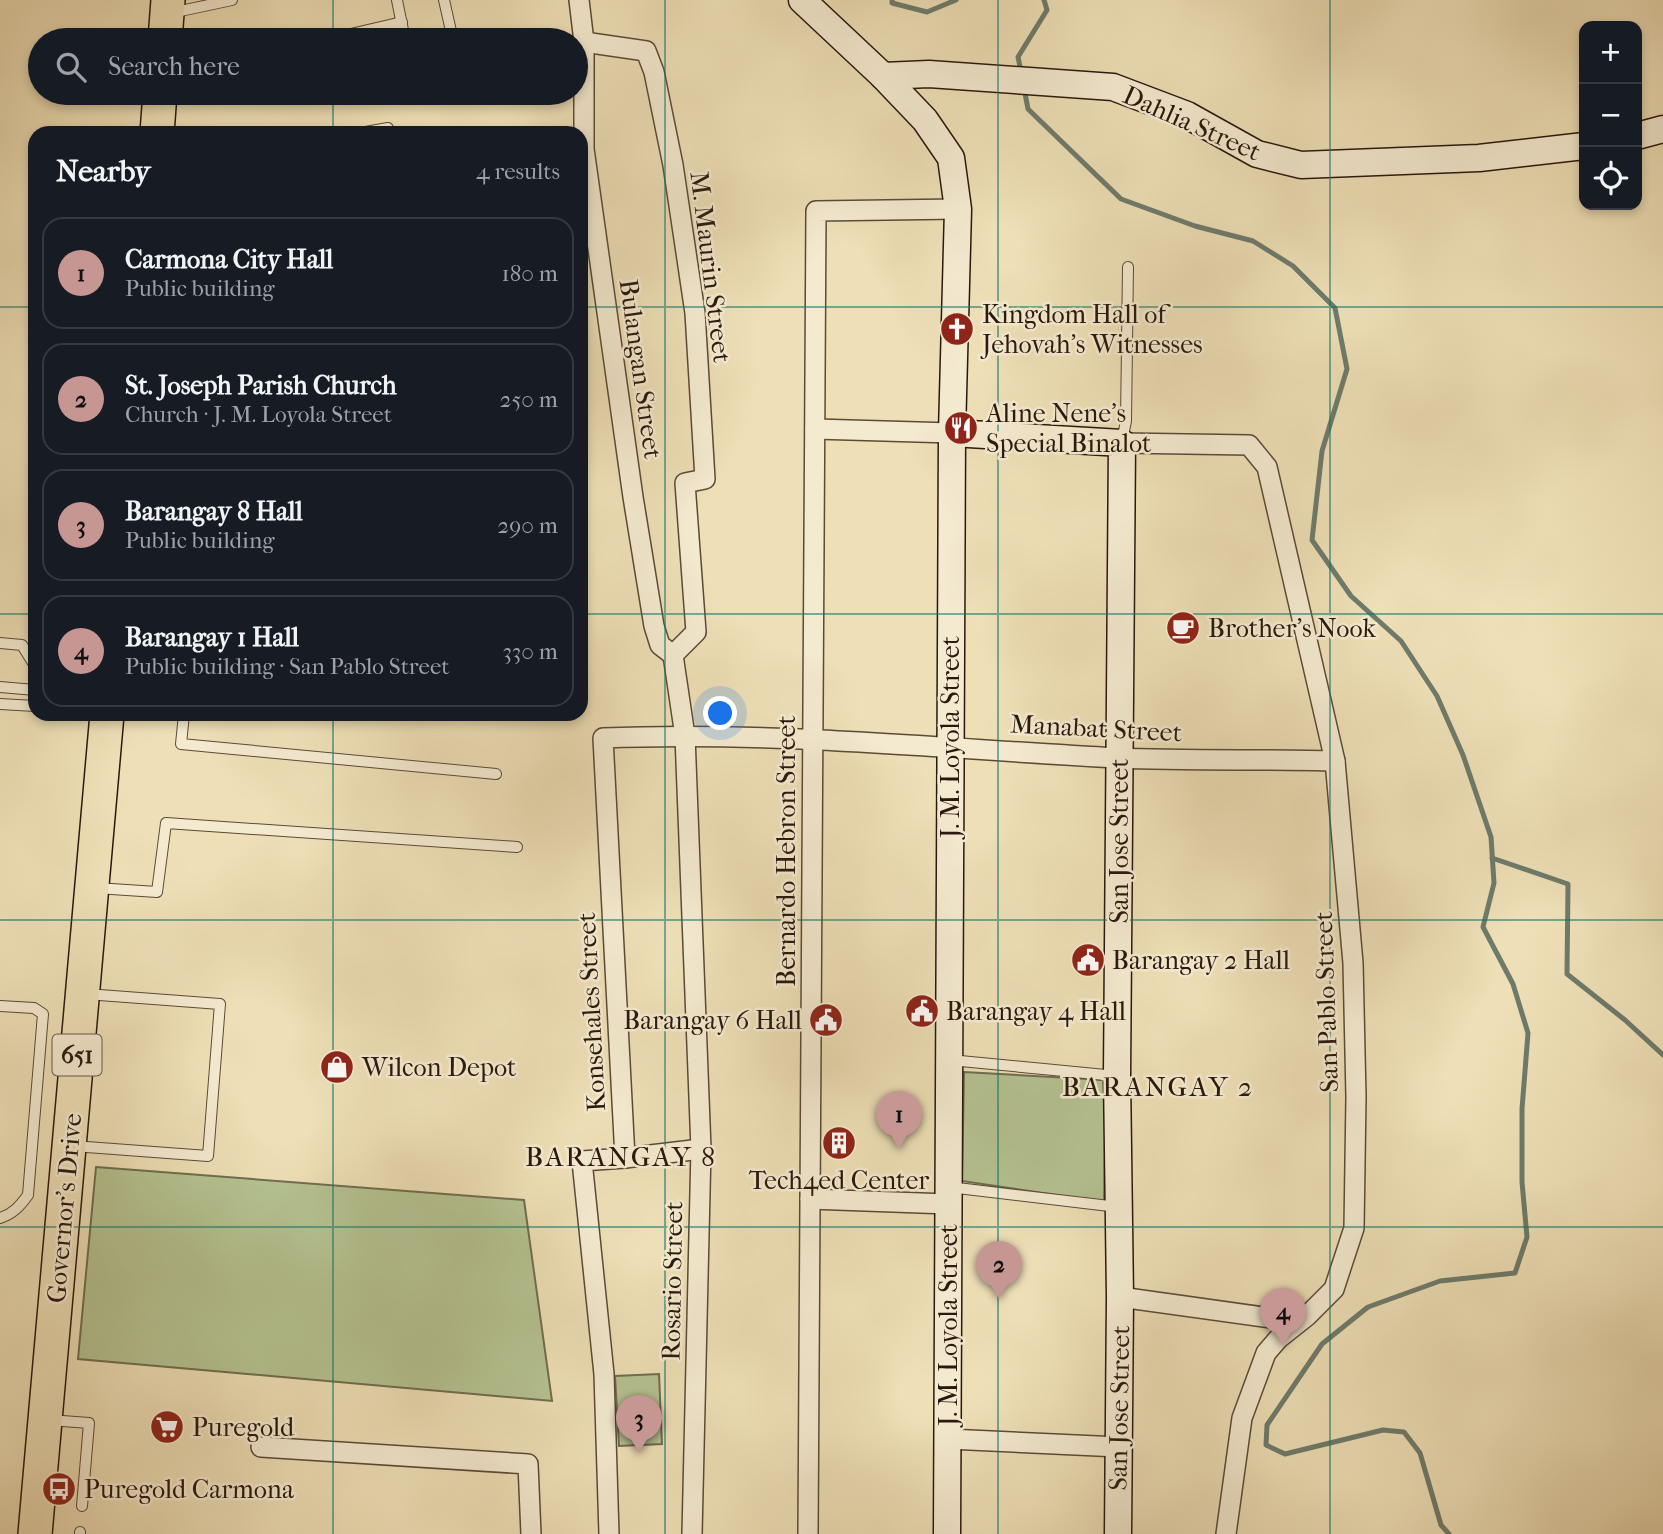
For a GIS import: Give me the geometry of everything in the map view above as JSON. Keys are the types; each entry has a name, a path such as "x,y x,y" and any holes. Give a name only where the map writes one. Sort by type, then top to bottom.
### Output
{"highway":[{"path":"157,126 159,105"},
{"name":"Governor's Drive","path":"35,1534 106,721"}],"main road":[{"name":"J. M. Loyola Street","path":"802,0 883,76 925,120 951,158 958,209 952,433 947,1534"},
{"name":"Dahlia Street","path":"883,76 929,74 1113,87 1187,115 1257,154 1301,165 1479,158 1579,147"},
{"path":"1642,135 1663,130"},
{"path":"952,433 1122,443"},
{"name":"San Jose Street","path":"1118,1534 1120,1297 1117,1076 1122,443"}],"street":[{"name":"Bulangan Street","path":"579,0 582,28"},
{"name":"M. Maurin Street","path":"588,44 646,51 654,72 673,165 695,313 705,479 685,484 696,632 673,655"},
{"name":"Bulangan Street","path":"584,105 584,126"},
{"name":"Bulangan Street","path":"588,177 654,626 660,645 673,655 685,736"},
{"name":"Bernardo Hebron Street","path":"808,1534 816,211 958,209"},
{"path":"815,429 952,433"},
{"name":"San Pablo Street","path":"1122,443 1249,446 1267,467 1335,761 1353,963 1356,1097 1354,1228 1334,1289 1266,1353 1242,1419 1226,1534"},
{"name":"Manabat Street","path":"603,738 685,736 950,747 1119,758 1335,761"},
{"name":"Rosario Street","path":"685,736 701,1149 692,1534"},
{"name":"Konsehales Street","path":"603,738 625,1158"},
{"path":"609,1534 604,1374 582,1161 701,1149"},
{"path":"810,1199 948,1196"},
{"path":"1120,1297 1300,1322"},
{"path":"948,1439 1119,1447"},
{"path":"261,1447 528,1464 531,1534"}],"lane":[{"path":"166,18 232,0"},
{"path":"397,0 403,28"},
{"path":"444,0 450,28"},
{"path":"376,28 402,22"},
{"path":"1122,443 1126,421 1128,267"},
{"path":"0,643 22,645 28,655"},
{"path":"0,688 28,690"},
{"path":"0,704 28,706"},
{"path":"183,721 181,744 496,774"},
{"path":"92,887 157,892 166,822 517,846"},
{"path":"69,1145 208,1156 220,1004 82,993"},
{"path":"0,1006 34,1009 43,1014 28,1195 21,1206 0,1218"},
{"path":"950,1060 1117,1076"},
{"path":"948,1196 1118,1207"},
{"path":"45,1419 89,1423 82,1506"}],"green space":[{"path":"964,1072 1106,1080 1104,1202 962,1181"},
{"path":"96,1167 524,1200 552,1401 78,1359"},
{"path":"659,1374 662,1444 619,1446 615,1376"}],"waterway":[{"path":"892,0 892,3 927,12 956,0"},
{"path":"1021,71 1018,57 1047,10 1044,0"},
{"path":"1024,88 1028,109 1121,199 1195,226 1253,241 1293,266 1335,308 1347,369 1322,451 1312,540 1351,596 1401,641 1437,696 1463,755 1491,837 1494,883 1483,927 1513,984 1528,1033 1522,1109 1522,1182 1527,1237 1515,1273 1440,1281 1368,1307 1322,1344 1267,1425 1266,1445 1285,1454 1383,1430 1404,1432 1420,1453 1441,1525 1449,1534"},
{"path":"1492,858 1568,884 1567,974 1625,1020 1663,1055"}],"place":[{"name":"Kingdom Hall of Jehovah's Witnesses","path":"957,329"},
{"name":"Aline Nene's Special Binalot","path":"961,428"},
{"name":"Brother's Nook","path":"1183,628"},
{"name":"Barangay 2 Hall","path":"1088,960"},
{"name":"Barangay 4 Hall","path":"922,1011"},
{"name":"Barangay 6 Hall","path":"826,1020"},
{"name":"Wilcon Depot","path":"337,1067"},
{"name":"Tech4ed Center","path":"839,1143"},
{"name":"Carmona City Hall","path":"899,1149"},
{"name":"St. Joseph Parish Church","path":"999,1299"},
{"name":"Barangay 1 Hall","path":"1283,1346"},
{"name":"Puregold","path":"167,1427"},
{"name":"Barangay 8 Hall","path":"639,1453"},
{"name":"Puregold Carmona","path":"59,1489"}],"district":[{"name":"BARANGAY 2","path":"1158,1086"},
{"name":"BARANGAY 8","path":"621,1156"}]}
